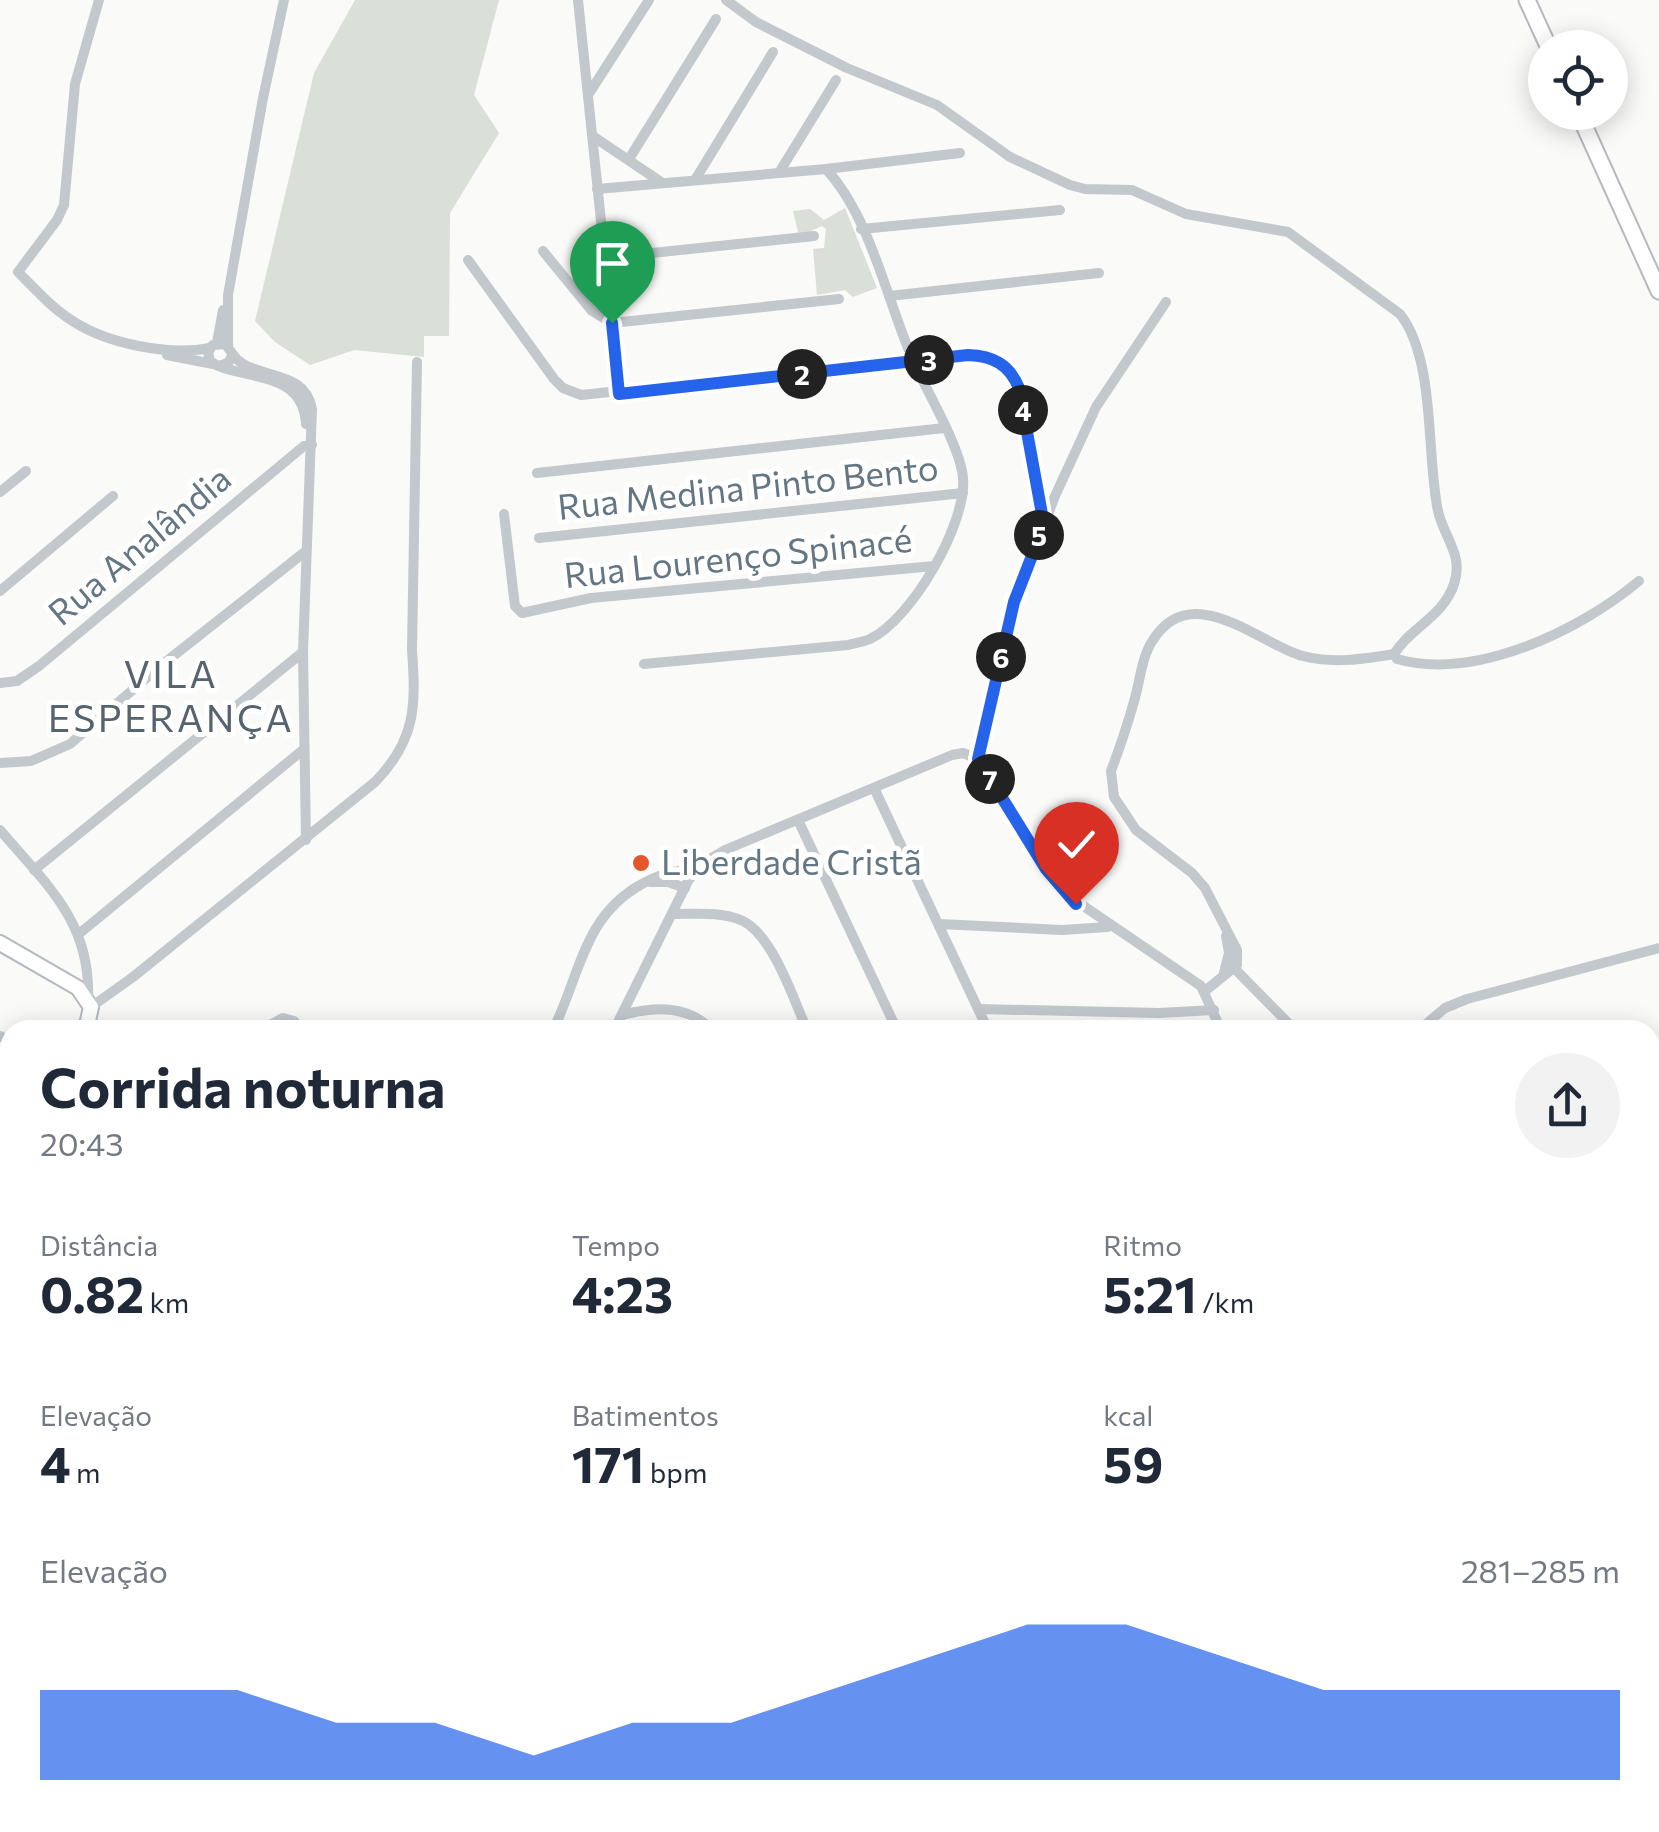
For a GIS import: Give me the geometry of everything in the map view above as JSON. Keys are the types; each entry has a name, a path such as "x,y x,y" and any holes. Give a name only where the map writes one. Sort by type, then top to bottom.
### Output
{"main road":[{"path":"1527,0 1541,30"},
{"path":"1586,130 1659,291"}],"street":[{"path":"100,0 75,84 64,205 18,272 74,322 100,334 153,348 194,352 222,348 246,366 296,387 310,400 303,652 306,840"},
{"path":"217,365 228,363 222,348 228,295 262,98 284,0"},
{"path":"578,0 619,394"},
{"path":"589,93 649,0"},
{"path":"726,0 756,22 847,68 937,104 1010,157 1070,185 1132,190 1186,214 1288,232 1400,314 1410,329 1427,395 1438,510 1458,564 1454,586 1445,603 1394,654 1353,660 1304,657 1248,628 1196,614 1172,621 1152,640 1111,771 1111,790 1136,830 1200,881 1222,920 1229,971 1284,1020"},
{"path":"629,159 716,18"},
{"path":"696,180 773,52"},
{"path":"780,171 836,80"},
{"path":"594,136 662,183"},
{"path":"597,189 960,154"},
{"path":"644,664 870,640 920,590 958,514 964,493 960,460 914,361 862,229 843,190 826,169"},
{"path":"862,229 1060,210"},
{"path":"604,258 814,236"},
{"path":"543,250 592,311 612,323 839,298"},
{"path":"468,260 563,388 590,396 914,361 982,356 995,359 1014,377 1019,388 1044,525"},
{"path":"889,296 1100,273"},
{"path":"978,759 1014,602 1044,525 1091,416 1166,302"},
{"path":"153,348 167,355 296,387"},
{"path":"217,365 208,357 222,348"},
{"path":"89,1003 133,978 306,840 390,766 410,728 415,688 412,650 417,362"},
{"path":"537,473 944,428"},
{"name":"Rua Analândia","path":"0,683 18,681 38,666 308,448"},
{"path":"0,492 26,471"},
{"name":"Rua Medina Pinto Bento","path":"539,538 964,493"},
{"path":"0,591 113,496"},
{"name":"Rua Lourenço Spinacé","path":"504,514 515,606 525,613 548,605 934,566"},
{"path":"0,763 31,761 70,744 306,550"},
{"path":"1394,654 1399,660 1428,664 1461,664 1486,658 1548,637 1639,582"},
{"path":"34,870 303,652"},
{"path":"80,933 304,749"},
{"path":"619,1020 695,870 725,850 963,753 978,759 1046,869 1076,904 1192,978 1205,991 1218,1020"},
{"path":"874,788 983,1020"},
{"path":"798,820 892,1020"},
{"path":"0,830 80,933 88,979 87,1020"},
{"path":"557,1020 592,932 611,906 644,883 672,871 695,870"},
{"path":"644,883 668,882 685,888"},
{"path":"1062,930 1071,920 1076,904"},
{"path":"672,914 731,917 754,928 768,947 802,1020"},
{"path":"939,924 1062,930 1110,927"},
{"path":"0,944 64,978 89,1003"},
{"path":"1431,1020 1445,1008 1467,999 1659,948"},
{"path":"1205,991 1229,971"},
{"path":"622,1015 668,1008 698,1020"},
{"path":"978,1009 1159,1013 1214,1010"}],"shaded area":[{"path":"355,0 499,0 474,95 499,133 450,213 449,336 424,336 424,357 354,350 310,365 275,342 255,321 314,73"},
{"path":"845,208 877,288 853,297 845,290 817,295 813,249 824,248 826,229 822,226 804,234 798,232 793,211 810,209 824,220"}],"place":[{"name":"Liberdade Cristã","path":"641,863"}],"district":[{"name":"VILA ESPERANÇA","path":"171,697"}],"route":[{"path":"612,323 619,394 968,355 995,359 1006,366 1019,388 1044,525 1014,602 978,759 1056,884 1076,904"}]}
